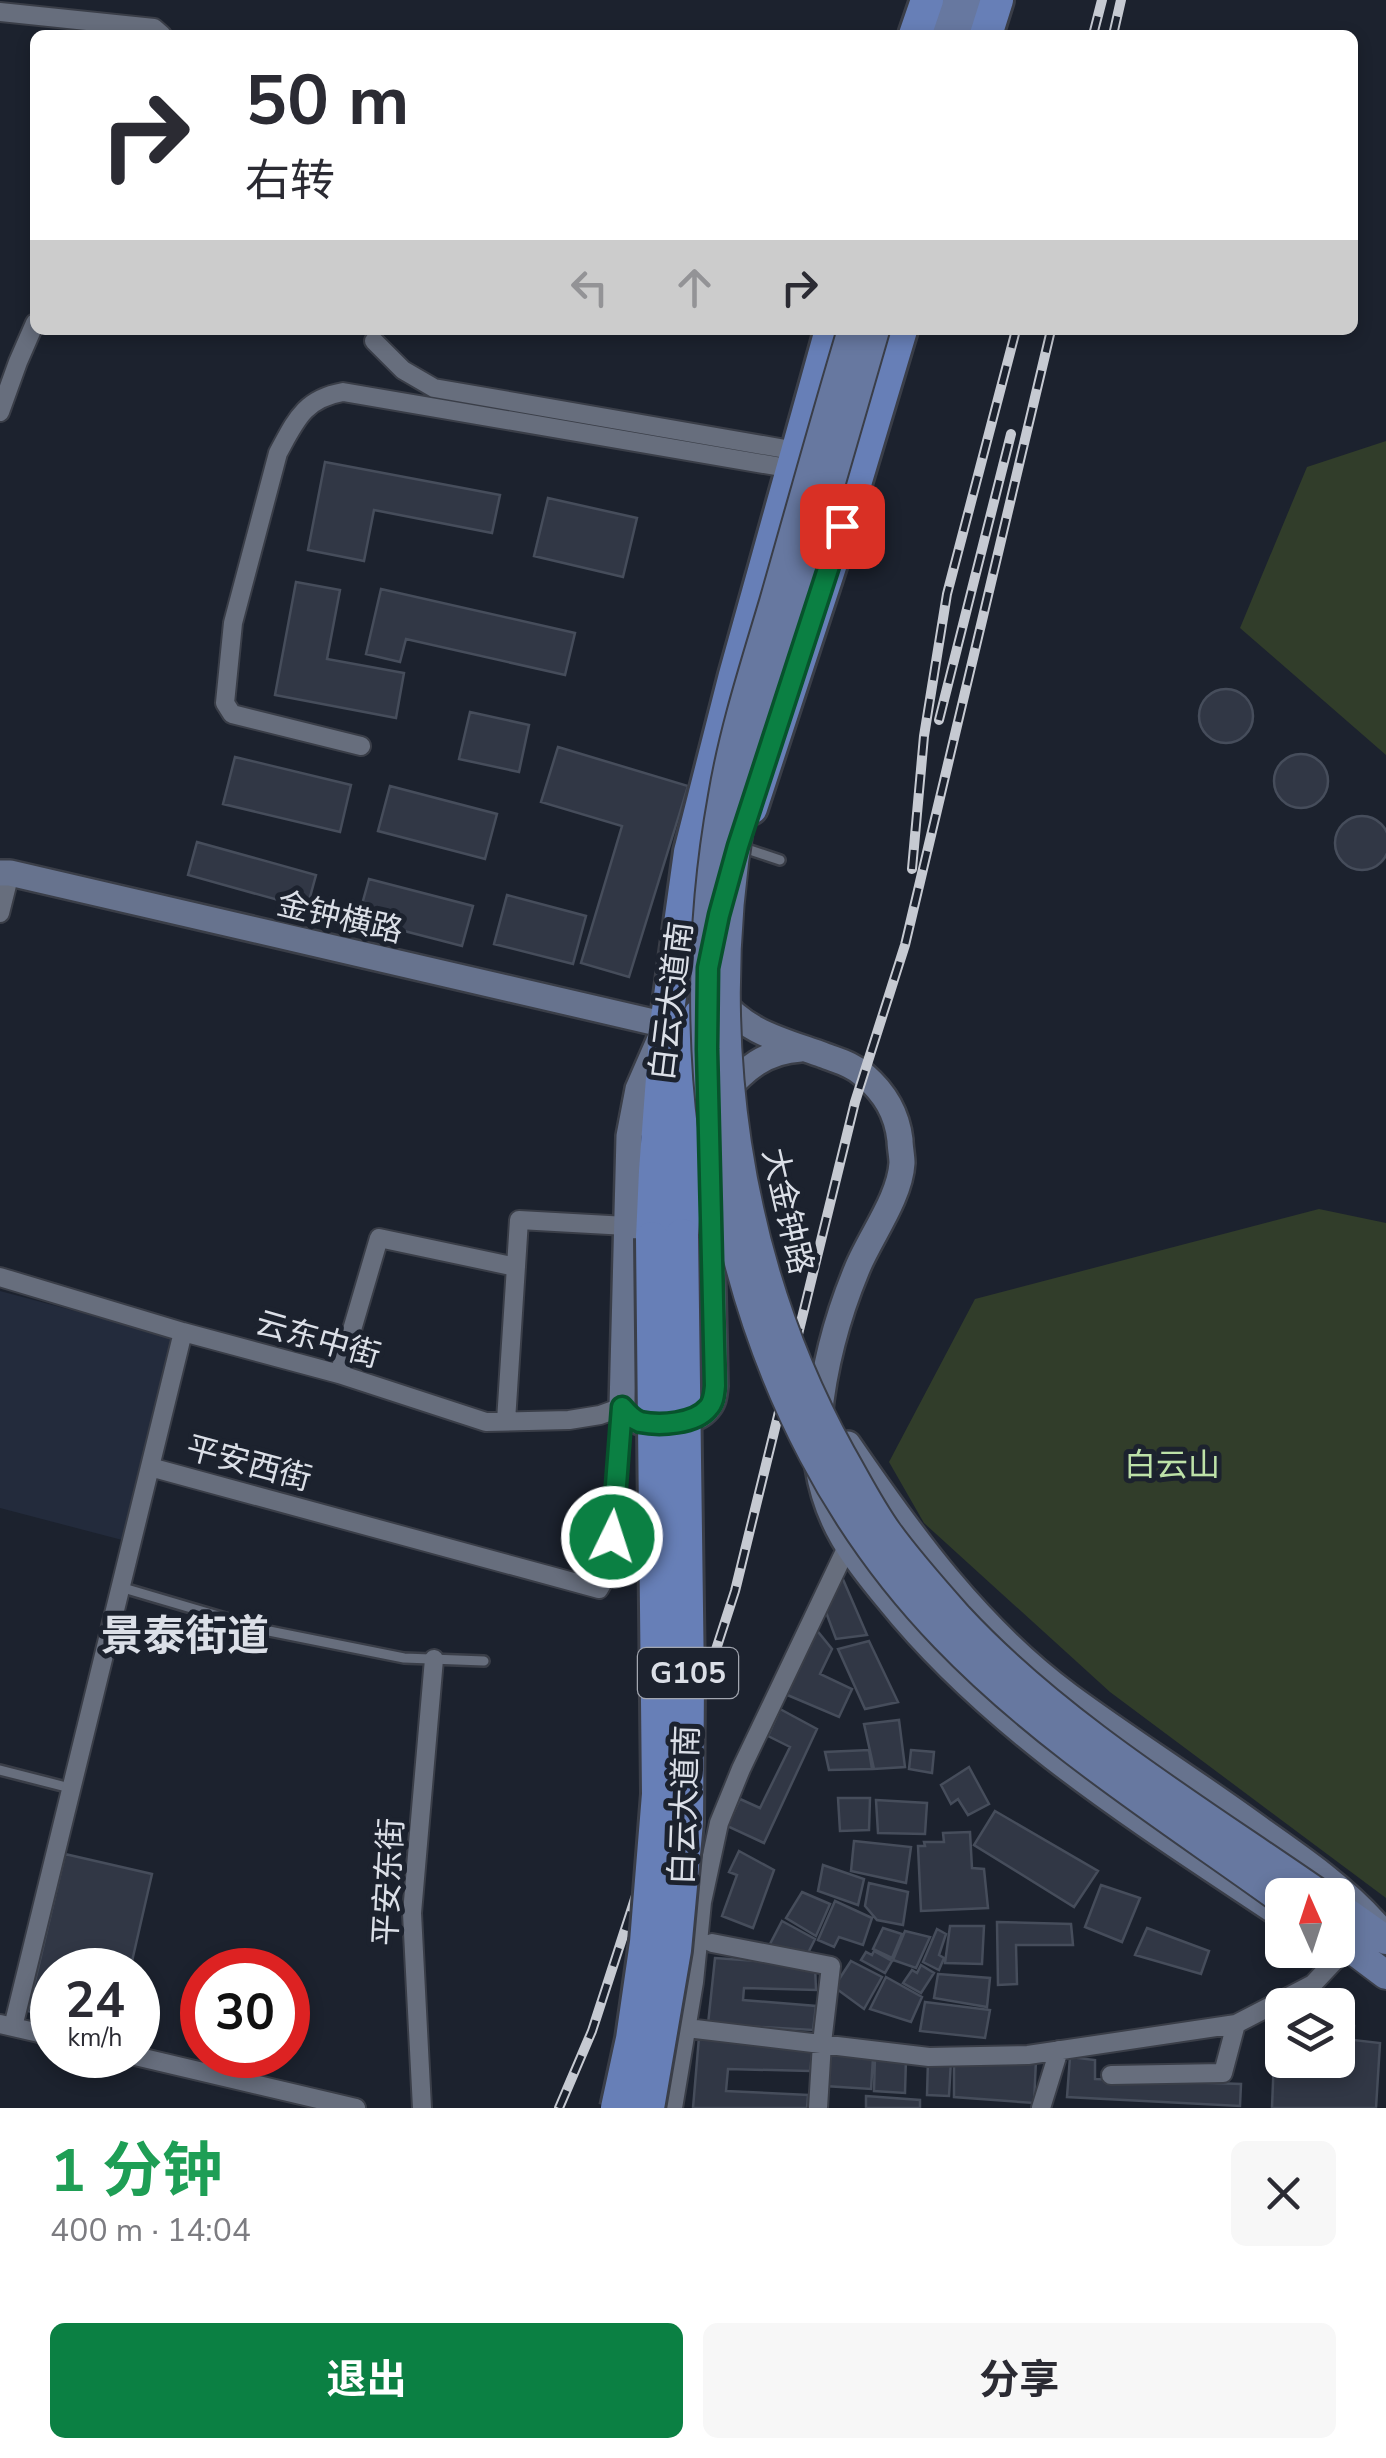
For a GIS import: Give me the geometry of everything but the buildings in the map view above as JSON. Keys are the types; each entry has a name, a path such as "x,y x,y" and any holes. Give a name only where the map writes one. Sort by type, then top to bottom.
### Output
{"highway":[{"path":"917,30 927,0"},
{"path":"988,30 997,0"},
{"name":"白云大道南","path":"618,2108 646,1942 658,1794 654,1233 666,1025 690,852 830,335"},
{"name":"白云大道南","path":"648,2108 675,1950 687,1822 688,1682 654,1233 691,1090 719,915 900,335"}],"main road":[{"path":"939,30 948,0"},
{"path":"962,30 972,0"},
{"name":"大金钟路","path":"851,335 737,732 714,846 706,949 705,1035 718,1170 734,1244 768,1355 796,1421 867,1544 901,1586 941,1634 1017,1705 1265,1888"},
{"name":"大金钟路","path":"873,335 760,724 730,892 725,981 728,1073 742,1179 765,1272 786,1338 817,1411 860,1488 886,1531 959,1618 1079,1725 1297,1878"},
{"path":"1355,1924 1384,1954"},
{"path":"1355,1949 1384,1954"}],"street":[{"path":"0,12 156,30"},
{"path":"0,412 30,334"},
{"path":"374,342 402,370 434,388 795,460"},
{"path":"361,746 232,714 226,704 233,623 278,453 310,404 322,396 342,392 795,460"},
{"path":"0,913 5,873"},
{"name":"金钟横路","path":"5,873 666,1025"},
{"path":"708,968 713,990 743,1024 855,1067 878,1087 898,1122 902,1165 890,1204 858,1268 823,1376 816,1449 822,1494 847,1546 906,1622 975,1692 1110,1800 1265,1905"},
{"path":"506,1421 519,1220 654,1233 622,1407 639,1422 671,1422 693,1419 713,1401 708,968"},
{"path":"709,1110 743,1070 764,1056 804,1048"},
{"path":"339,1374 379,1238 516,1267"},
{"name":"云东中街","path":"0,1277 339,1374 486,1422 569,1420 600,1416 622,1407"},
{"path":"150,1467 184,1332"},
{"path":"823,1376 826,1401 844,1440 918,1543 1016,1652 1066,1694 1313,1866 1358,1904 1384,1954"},
{"name":"平安西街","path":"6,2026 71,1788 150,1467 599,1589 610,1570 622,1407"},
{"path":"673,2108 702,1902 719,1822 847,1546"},
{"name":"平安东街","path":"422,2108 412,1913 434,1659"},
{"path":"712,1942 831,1966 818,2108"},
{"path":"687,2028 928,2057 1028,2055 1236,2024 1313,1984 1324,1968"},
{"path":"1111,2075 1223,2073 1236,2024"},
{"path":"1041,2108 1059,2050"},
{"path":"160,2063 297,2101 356,2108"}],"lane":[{"path":"738,846 780,860"},
{"path":"120,1588 269,1630 404,1658 484,1661"},
{"path":"0,1770 71,1788"}],"shaded area":[{"path":"0,1291 180,1339 126,1541 0,1508"}],"green space":[{"path":"1386,441 1386,755 1240,628 1307,467"},
{"name":"白云山","path":"1319,1209 1386,1223 1386,1898 1110,1692 924,1523 889,1462 975,1299"}],"railway":[{"path":"1094,30 1102,0"},
{"path":"1114,30 1121,0"},
{"path":"912,869 924,736 947,594 1015,335"},
{"path":"559,2108 592,2031 735,1591 855,1102 905,945 1050,335"},
{"path":"939,720 1011,434"}],"district":[{"name":"景泰街道","path":"185,1635"}],"route":[{"path":"612,1537 622,1407 639,1422 656,1423 693,1419 713,1401 708,968 738,846 842,526"}]}
